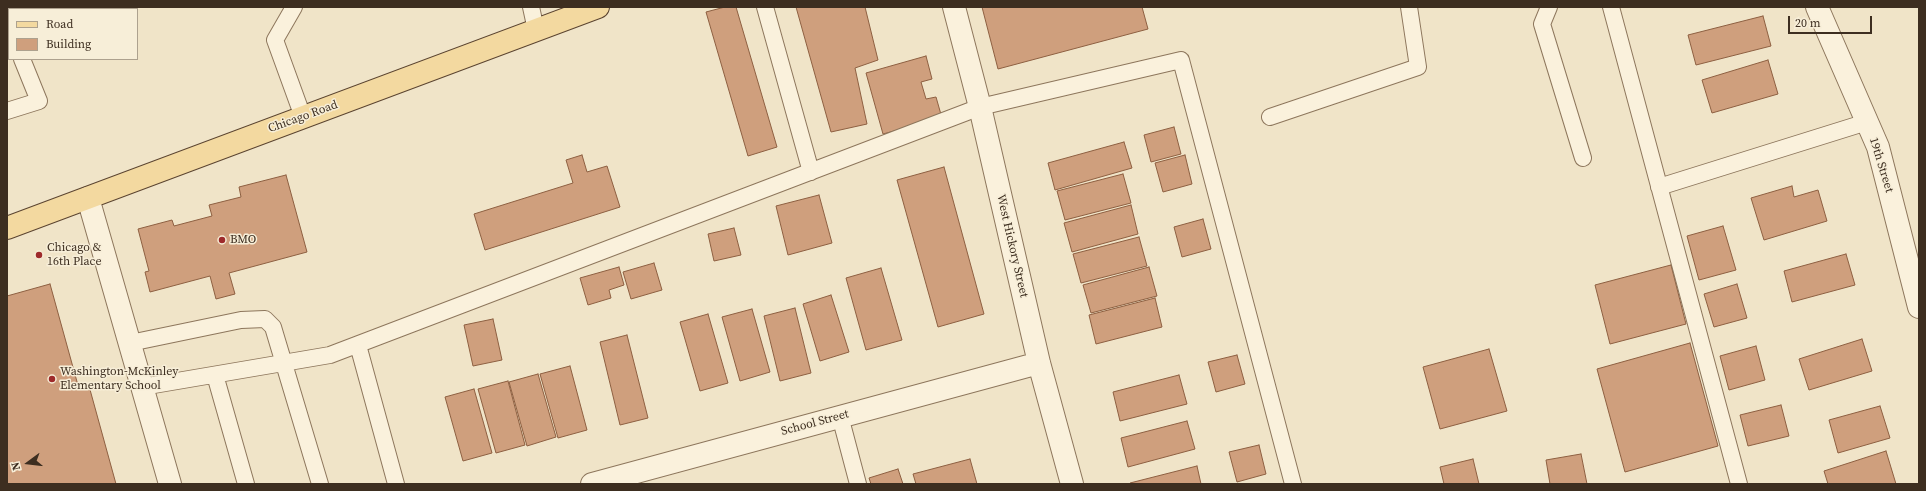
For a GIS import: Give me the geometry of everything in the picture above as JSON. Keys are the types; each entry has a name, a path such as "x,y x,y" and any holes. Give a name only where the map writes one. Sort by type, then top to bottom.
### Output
{"main road":[{"name":"Chicago Road","path":"7,228 598,7"}],"street":[{"name":"West Hickory Street","path":"954,7 980,107 1039,363 1072,484"},
{"name":"19th Street","path":"1817,7 1878,147 1919,306"},
{"path":"88,198 170,484"},
{"name":"School Street","path":"592,484 1039,363"}],"lane":[{"path":"294,7 275,40 303,117"},
{"path":"530,7 536,30"},
{"path":"765,7 811,172"},
{"path":"1270,117 1418,67 1409,7"},
{"path":"1549,7 1542,24 1583,158"},
{"path":"1611,7 1739,484"},
{"path":"7,111 39,101 22,60"},
{"path":"142,387 330,355 980,107 1180,60 1293,484"},
{"path":"1659,187 1867,122"},
{"path":"130,343 241,320 265,319 273,327 320,484"},
{"path":"358,345 396,484"},
{"path":"215,375 246,484"},
{"path":"840,416 858,484"}],"building":[{"path":"725,7 736,7 777,147 748,156 706,12"},
{"path":"796,7 865,7 878,60 855,68 867,124 831,132"},
{"path":"982,7 1142,7 1148,29 998,69"},
{"path":"1763,16 1771,46 1696,65 1688,35"},
{"path":"926,56 932,79 921,82 926,99 936,97 942,118 883,134 866,73"},
{"path":"1768,60 1778,94 1712,113 1702,80"},
{"path":"1174,127 1181,154 1151,162 1144,135"},
{"path":"1124,142 1132,168 1055,190 1048,163"},
{"path":"582,155 587,172 607,166 620,207 485,250 474,214 573,183 566,160"},
{"path":"1185,155 1192,184 1163,192 1155,163"},
{"path":"944,167 984,314 938,327 897,180"},
{"path":"1123,174 1131,203 1065,220 1057,191"},
{"name":"BMO","path":"286,175 307,252 229,273 235,294 216,299 210,276 150,292 145,272 149,271 138,229 172,220 174,226 212,216 209,205 241,197 239,187"},
{"path":"1792,186 1794,197 1818,190 1827,221 1764,240 1751,198"},
{"path":"819,195 832,243 788,255 776,206"},
{"path":"1131,205 1138,234 1072,252 1064,223"},
{"path":"1203,219 1211,249 1182,257 1174,227"},
{"path":"1723,226 1736,270 1699,280 1687,236"},
{"path":"734,228 741,255 714,261 708,234"},
{"path":"1139,237 1147,266 1081,283 1073,254"},
{"path":"1846,254 1855,285 1792,302 1784,271"},
{"path":"654,263 662,290 631,299 623,272"},
{"path":"1671,265 1686,324 1610,344 1595,285"},
{"path":"619,267 624,285 609,290 611,298 588,305 580,278"},
{"path":"1149,267 1157,296 1091,313 1083,285"},
{"path":"881,268 902,340 866,350 846,278"},
{"name":"Washington-McKinley Elementary School","path":"50,284 79,389 89,386 116,484 7,484 7,296"},
{"path":"1737,284 1747,318 1714,327 1704,294"},
{"path":"831,295 849,352 820,361 803,304"},
{"path":"1155,298 1162,327 1096,344 1089,315"},
{"path":"795,308 811,373 780,381 764,316"},
{"path":"752,309 770,372 740,381 722,317"},
{"path":"708,314 728,383 700,391 680,322"},
{"path":"493,319 502,360 473,366 464,325"},
{"path":"627,335 648,418 620,425 600,342"},
{"path":"1862,339 1872,371 1809,390 1799,359"},
{"path":"1690,343 1718,446 1625,472 1597,369"},
{"path":"1756,346 1765,380 1729,390 1720,356"},
{"path":"1489,349 1507,411 1440,429 1423,367"},
{"path":"1237,355 1245,384 1216,392 1208,362"},
{"path":"570,366 587,430 558,438 540,374"},
{"path":"538,374 556,437 527,446 509,382"},
{"path":"1179,375 1187,404 1120,421 1113,392"},
{"path":"508,381 525,445 496,453 478,389"},
{"path":"474,389 492,453 463,461 445,397"},
{"path":"1781,405 1789,436 1748,446 1740,415"},
{"path":"1880,406 1890,438 1838,453 1829,420"},
{"path":"1187,421 1195,449 1128,467 1121,438"},
{"path":"1259,445 1266,474 1237,482 1229,452"},
{"path":"1886,451 1896,484 1828,484 1824,471"},
{"path":"1581,454 1587,484 1550,484 1546,460"},
{"path":"970,459 977,484 916,484 913,474"},
{"path":"1473,459 1479,484 1444,484 1440,467"},
{"path":"1197,466 1201,484 1130,483"},
{"path":"898,469 903,484 871,484 869,478"}],"place":[{"name":"BMO","path":"222,240"},
{"name":"Chicago & 16th Place","path":"39,255"},
{"name":"Washington-McKinley Elementary School","path":"52,379"}]}
